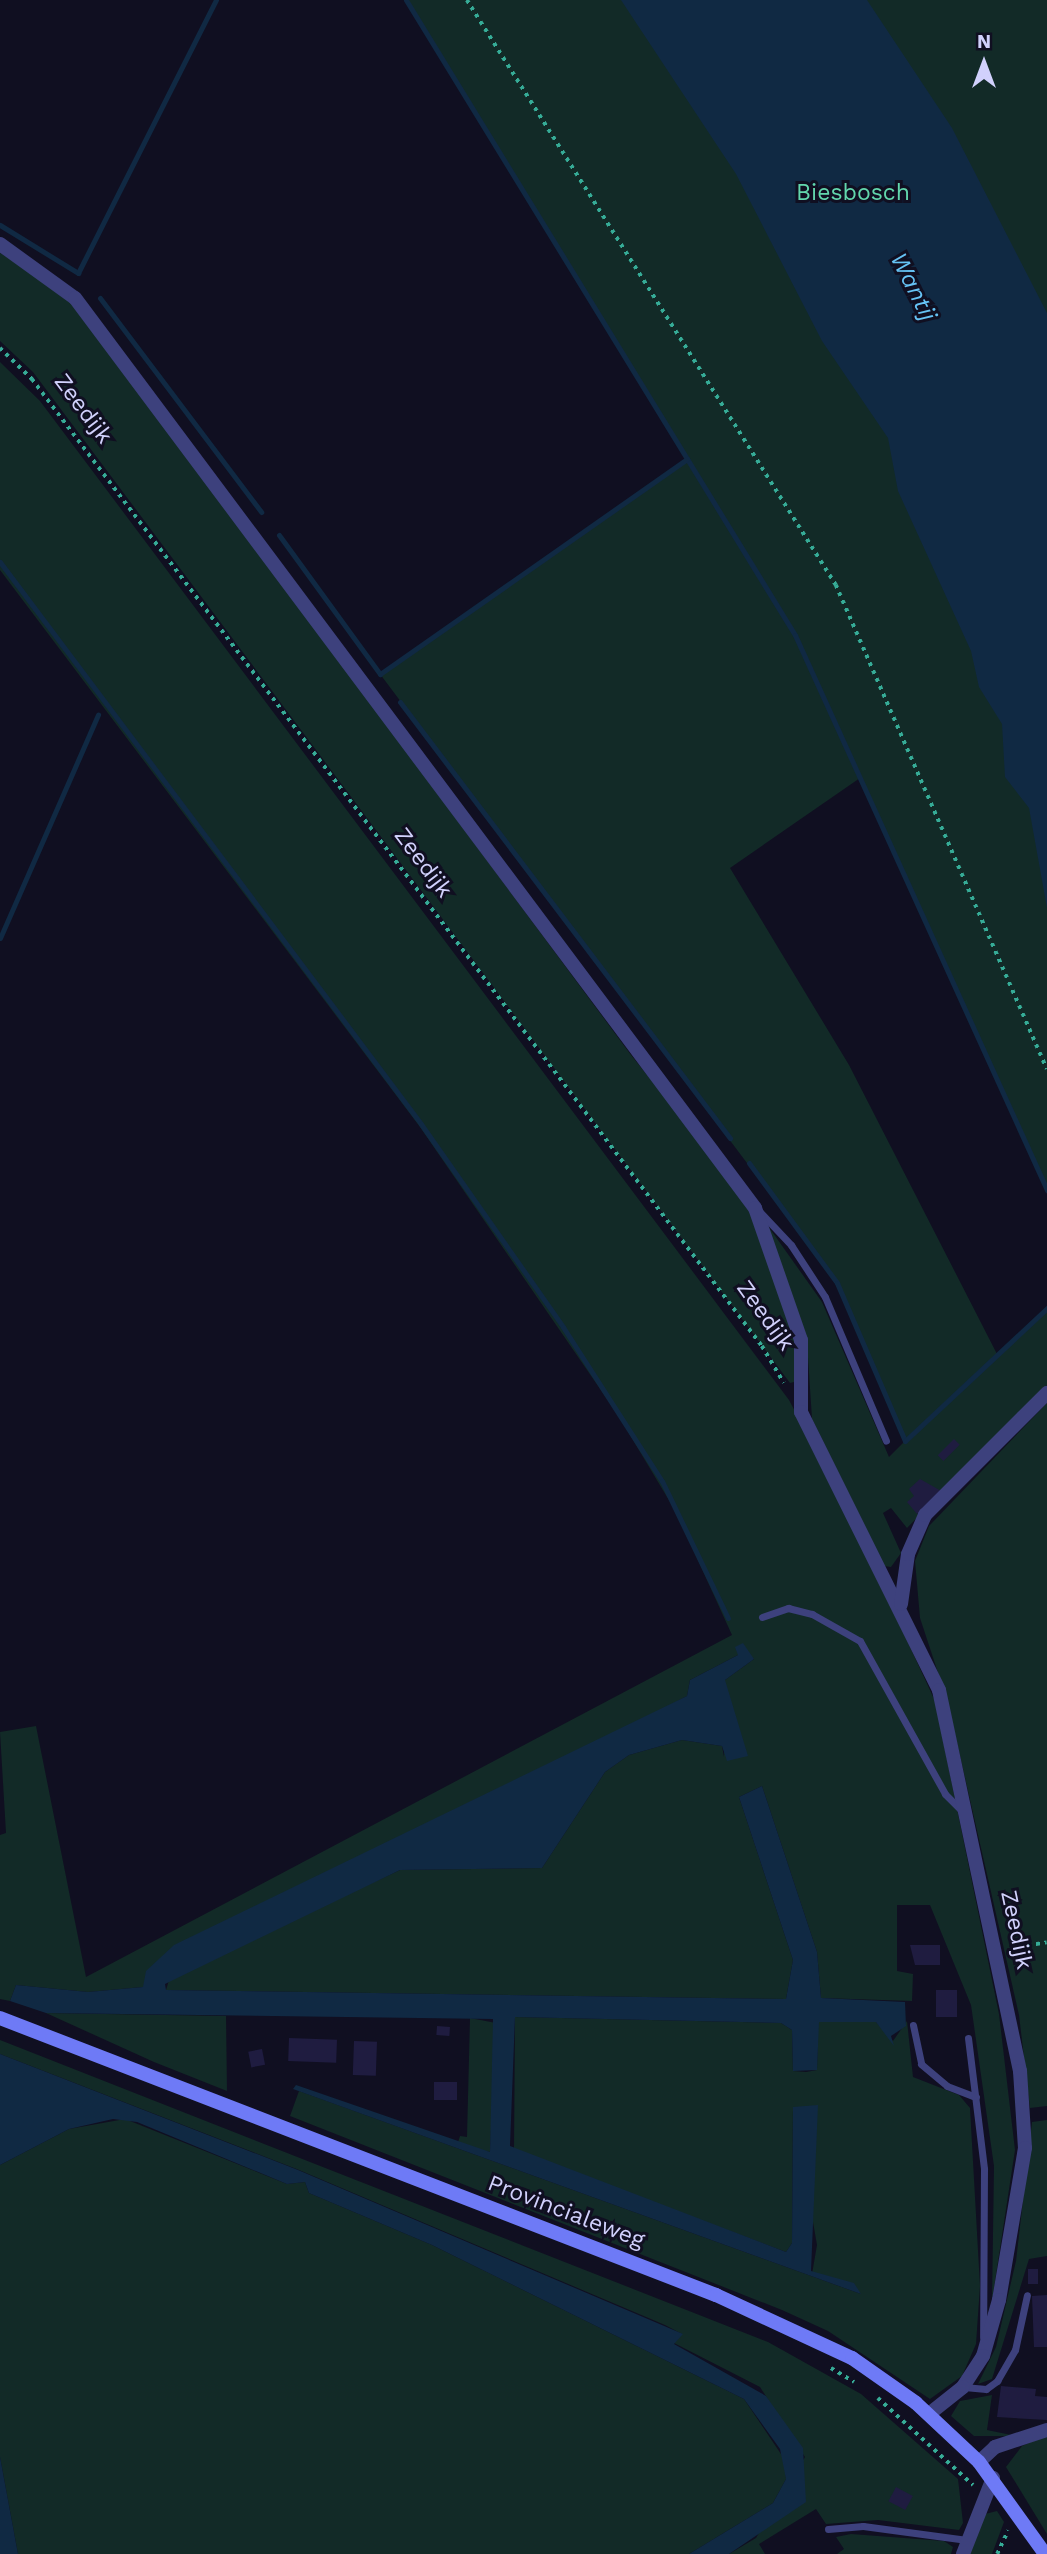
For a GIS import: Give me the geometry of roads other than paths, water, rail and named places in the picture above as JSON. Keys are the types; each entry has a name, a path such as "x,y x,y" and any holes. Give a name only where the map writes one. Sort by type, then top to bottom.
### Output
{"main road":[{"name":"Provincialeweg","path":"0,2018 740,2305 852,2358 929,2414 979,2462 1045,2554"}],"street":[{"name":"Zeedijk","path":"0,244 75,298 755,1208 801,1340 801,1412 901,1604 939,1690 998,1950 1020,2071 1025,2148 1015,2228 983,2356 963,2387 929,2414"},
{"path":"901,1604 908,1554 925,1516 1047,1393"},
{"path":"979,2462 995,2447 1047,2430"},
{"path":"965,2547 983,2494 993,2478"}],"lane":[{"name":"Zeedijk","path":"755,1208 791,1245 825,1297 886,1441"},
{"path":"762,1617 788,1608 812,1614 860,1641 945,1794 969,1816"},
{"path":"914,2025 921,2064 947,2086 976,2097"},
{"path":"968,2038 984,2169 983,2356"},
{"path":"963,2387 986,2389 997,2381 1015,2350 1027,2295"},
{"path":"828,2529 863,2526 965,2547"}],"water":[{"name":"Wantij","path":"621,0 867,0 952,128 1047,313 1047,908 1029,808 1005,777 1002,724 979,687 971,651 898,491 888,438 822,341 736,174"},
{"path":"743,1643 754,1659 725,1680 748,1756 727,1761 722,1746 682,1740 629,1755 605,1772 542,1868 400,1870 165,1984 166,1990 786,1999 793,1960 739,1797 762,1786 817,1952 821,1998 905,2002 906,2026 891,2036 894,2046 876,2022 819,2022 817,2070 793,2071 792,2030 781,2023 515,2017 510,2146 786,2252 792,2243 793,2107 818,2105 811,2271 854,2283 861,2294 293,2089 296,2085 490,2152 493,2019 46,2013 10,2001 16,1985 88,1992 143,1987 146,1971 174,1945 687,1696 690,1680 738,1655 735,1647"},
{"path":"0,2054 298,2170 683,2334 674,2344 766,2396 803,2448 806,2502 729,2554 689,2554 773,2503 786,2479 780,2449 744,2399 432,2245 309,2193 305,2182 287,2184 137,2122 113,2119 69,2129 0,2165"},
{"path":"0,2457 18,2554 0,2554"}],"waterway":[{"path":"0,225 78,273 216,0"},
{"path":"406,0 795,635 1047,1190"},
{"path":"100,298 261,512"},
{"path":"279,535 380,674 687,459"},
{"path":"0,562 421,1124 563,1327 662,1481 728,1618"},
{"path":"400,702 730,1138"},
{"path":"0,938 98,715"},
{"path":"749,1163 837,1283 905,1441 1047,1308"}],"park label":[{"name":"Biesbosch","path":"853,193"}]}
